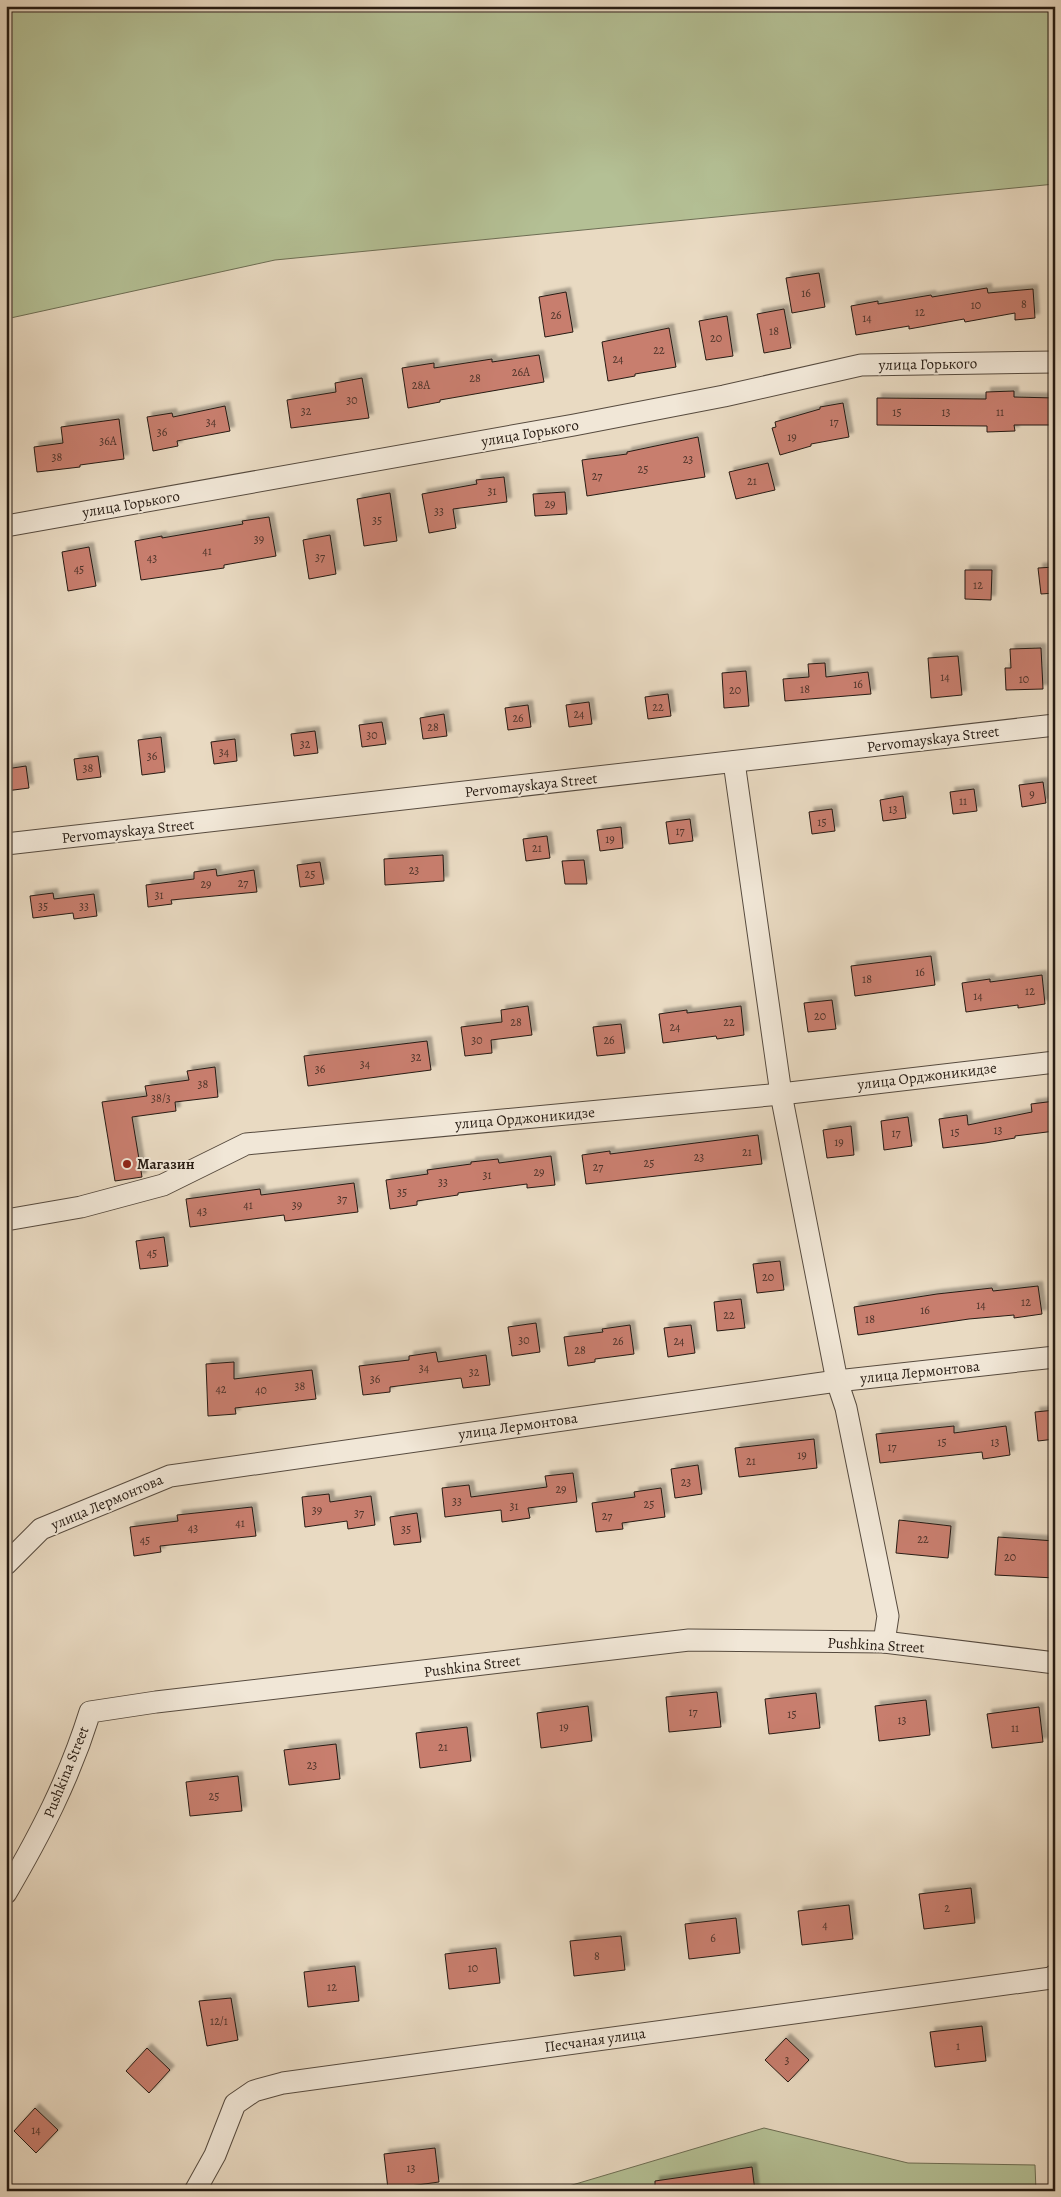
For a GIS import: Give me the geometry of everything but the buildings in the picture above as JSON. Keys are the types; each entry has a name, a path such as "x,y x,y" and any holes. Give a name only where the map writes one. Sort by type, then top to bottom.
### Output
{"street":[{"name":"улица Горького","path":"6,526 583,423 724,396 861,365 1055,362"},
{"name":"Pervomayskaya Street","path":"6,844 1055,726"},
{"path":"734,762 781,1094 837,1381 846,1408 888,1616 884,1642"},
{"name":"улица Орджоникидзе","path":"6,1220 81,1207 163,1185 246,1144 781,1094 1055,1062"},
{"name":"улица Лермонтова","path":"6,1564 41,1530 170,1476 837,1381 1055,1357"},
{"name":"Pushkina Street","path":"6,1893 42,1830 76,1756 90,1712 156,1702 689,1640 884,1642 1055,1663"},
{"name":"Песчаная улица","path":"195,2191 215,2155 235,2104 254,2090 283,2083 1051,1978 1055,1975"}],"green space":[{"path":"6,6 1055,6 1055,184 275,260 6,319"},
{"path":"764,2128 908,2163 1035,2165 1036,2191 552,2191"}],"place":[{"name":"Магазин","path":"127,1164"}]}
